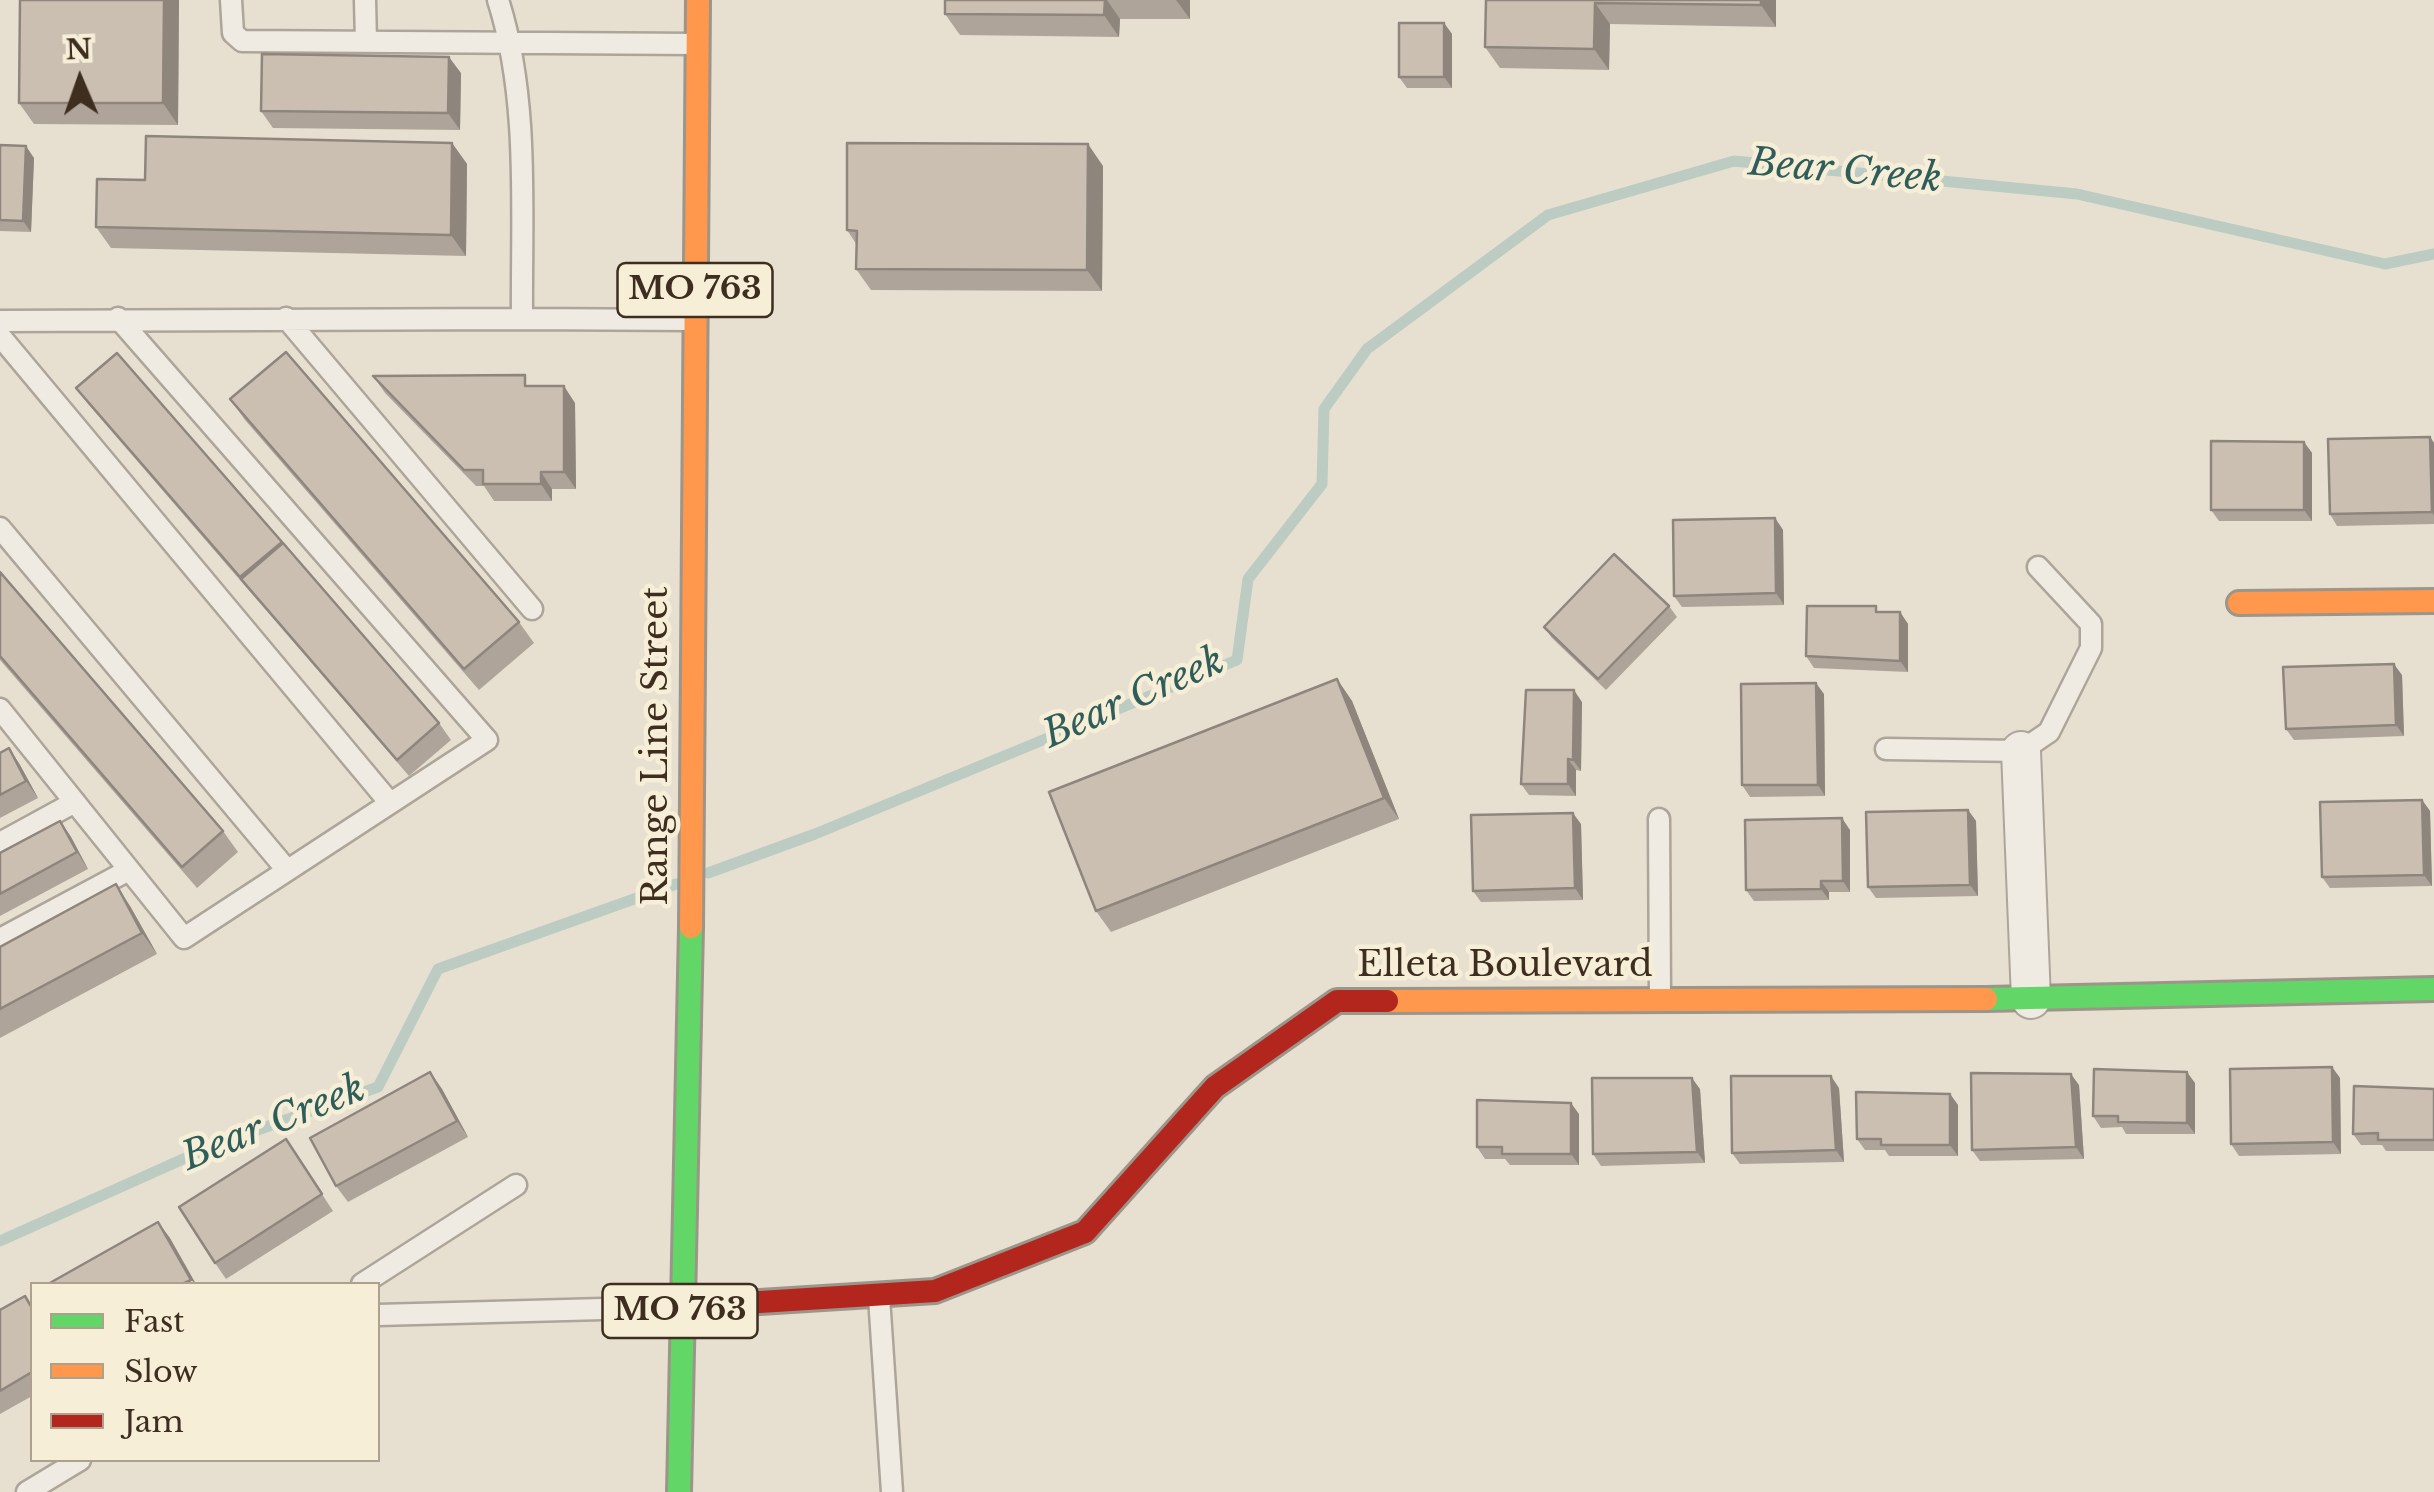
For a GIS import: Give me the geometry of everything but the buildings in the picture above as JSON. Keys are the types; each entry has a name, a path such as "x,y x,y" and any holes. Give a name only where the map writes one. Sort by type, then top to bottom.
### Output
{"street":[{"name":"Range Line Street","path":"679,1492 680,1307 690,1130 698,0"},
{"path":"2239,603 2434,601"},
{"path":"2021,751 2030,998"},
{"name":"Elleta Boulevard","path":"680,1307 935,1291 1085,1232 1215,1087 1337,1002 2030,998 2434,989"}],"lane":[{"path":"231,0 233,33 242,41 510,39 698,44"},
{"path":"365,0 366,42"},
{"path":"498,0 510,39 520,147 522,318"},
{"path":"0,708 9,735 75,802 184,938 488,740 118,318"},
{"path":"286,318 532,609"},
{"path":"0,321 695,320"},
{"path":"0,336 390,804"},
{"path":"0,528 287,870"},
{"path":"1886,748 2021,751 2048,732 2091,648 2091,624 2038,567"},
{"path":"0,843 75,802"},
{"path":"1659,819 1660,1000"},
{"path":"0,939 129,870"},
{"path":"365,1282 516,1186"},
{"path":"879,1294 892,1492"},
{"path":"380,1315 680,1307"},
{"path":"28,1492 77,1462"}],"waterway":[{"name":"Bear Creek","path":"708,873 815,834 1237,660 1248,579 1322,484 1324,409 1367,349 1548,215 1734,161 2077,194 2385,264 2434,254"},
{"name":"Bear Creek","path":"0,1241 210,1147 378,1087 438,969 676,884"}],"traffic: fast":[{"path":"679,1492 691,927"},
{"path":"1986,999 2434,989"}],"traffic: slow":[{"path":"691,927 698,0"},
{"path":"2239,603 2434,601"},
{"path":"1387,1001 1986,999"}],"traffic: jam":[{"path":"680,1307 935,1291 1085,1232 1215,1087 1337,1001 1387,1001"}]}
